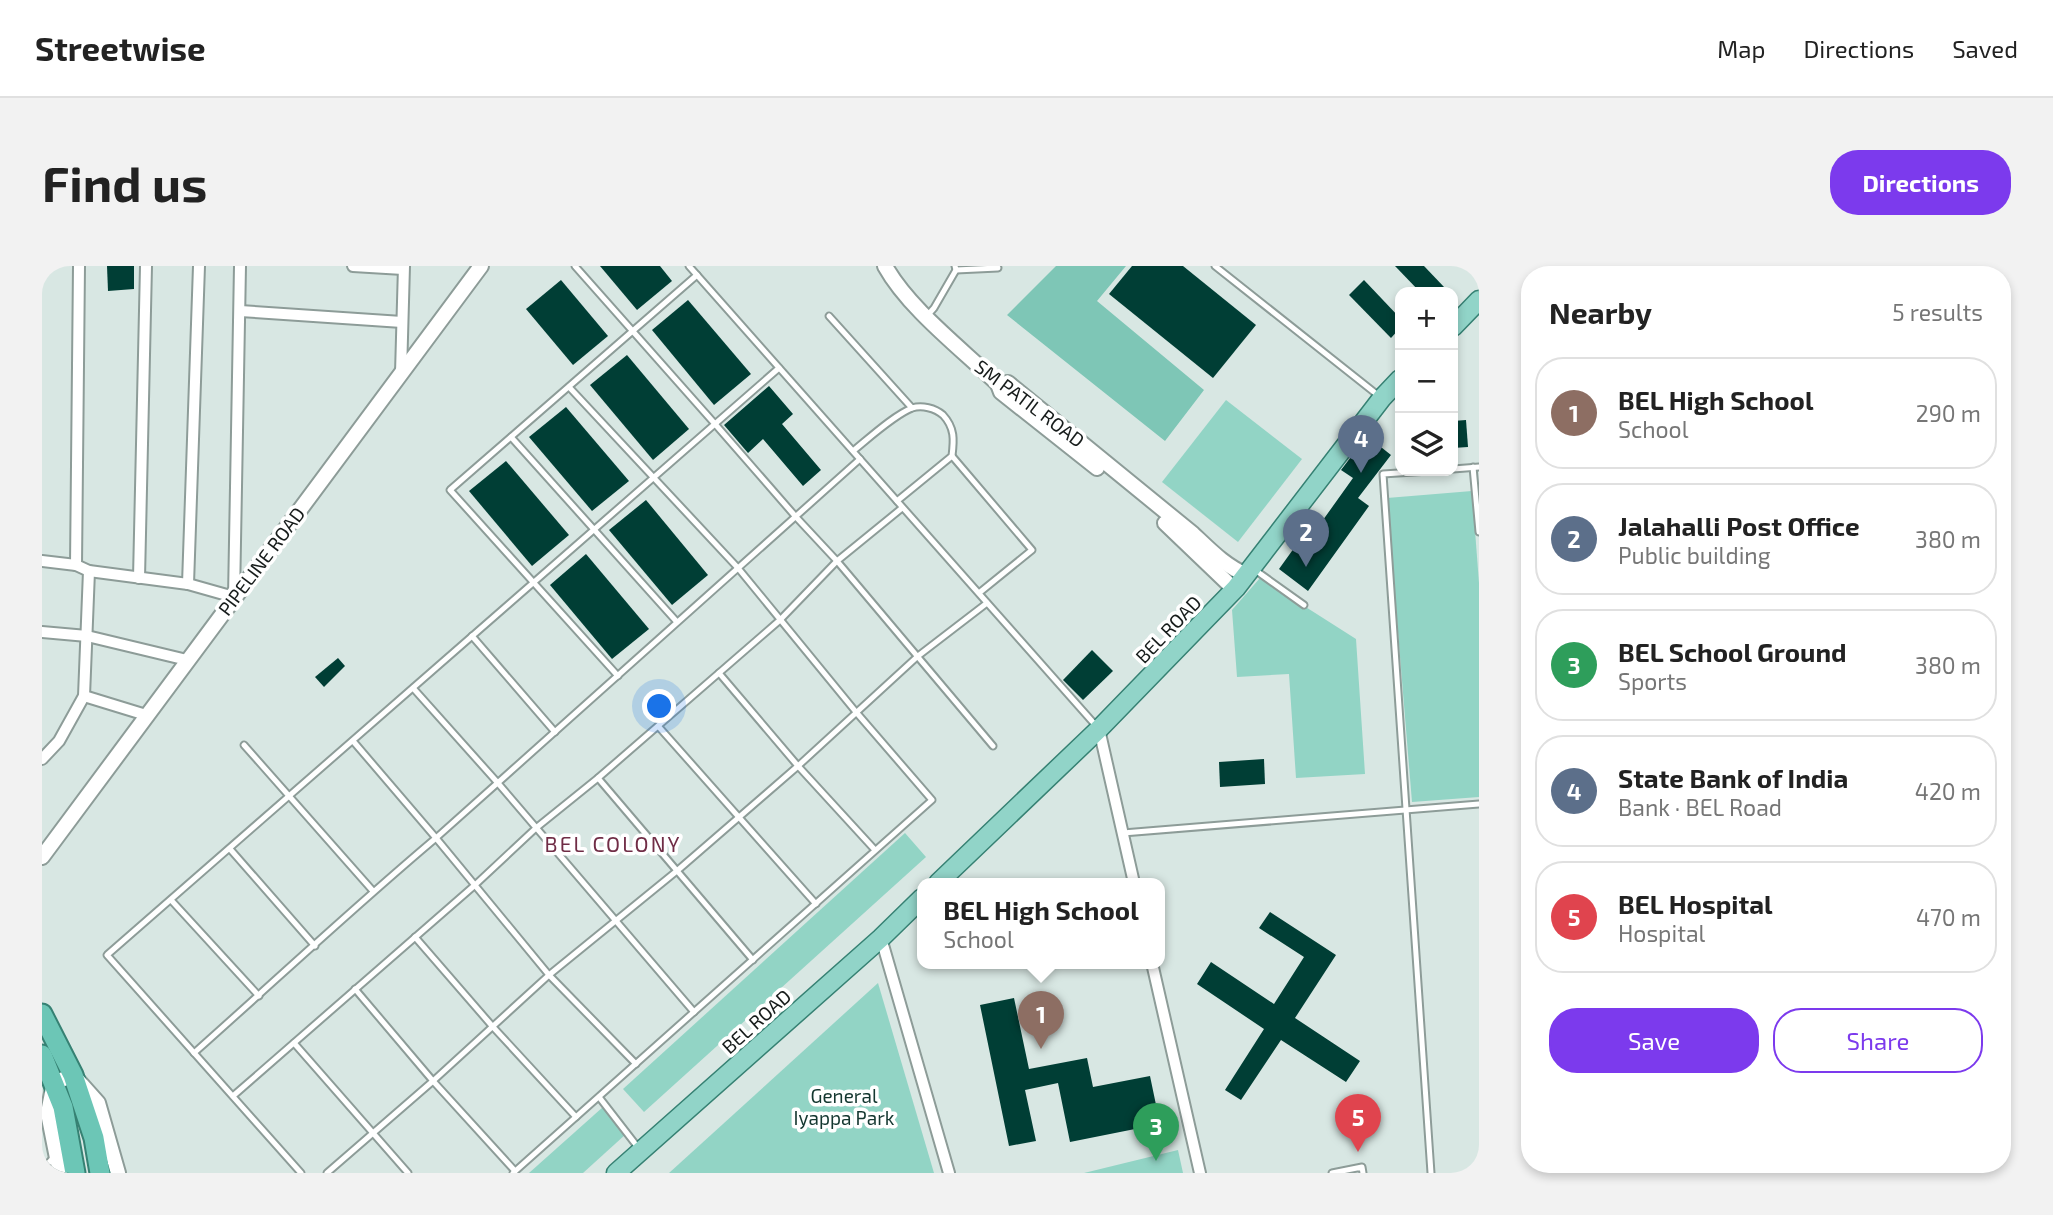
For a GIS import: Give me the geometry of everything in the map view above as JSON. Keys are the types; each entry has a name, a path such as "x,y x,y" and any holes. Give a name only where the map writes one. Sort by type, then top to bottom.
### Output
{"highway":[{"path":"42,1014 73,1075 94,1138 100,1173"},
{"path":"42,1055 63,1107 75,1173"}],"main road":[{"path":"1458,322 1479,300"},
{"name":"BEL ROAD","path":"943,878 1099,729 1235,590 1395,384"},
{"name":"BEL ROAD","path":"616,1173 917,903"}],"street":[{"path":"76,565 79,266"},
{"path":"139,578 146,266"},
{"path":"188,584 199,266"},
{"path":"42,561 188,584 234,597 240,266"},
{"path":"354,266 404,268 401,373"},
{"name":"SM PATIL ROAD","path":"885,266 892,280 926,317 998,384 1008,383 1219,558 1239,572 1250,572"},
{"name":"PIPELINE ROAD","path":"42,857 475,270"},
{"path":"240,311 402,322"},
{"path":"998,384 1001,392 1172,529 1235,590"},
{"path":"42,759 59,741 84,696 89,570"},
{"path":"42,632 87,636 187,660"},
{"path":"84,696 146,715"},
{"path":"1099,729 1133,878"},
{"path":"881,938 949,1173"},
{"path":"1153,969 1200,1173"},
{"path":"61,1173 48,1113 54,1083 73,1075 98,1103 118,1173"}],"lane":[{"path":"575,266 837,561 993,746"},
{"path":"689,266 1099,729"},
{"path":"1215,266 1382,398"},
{"path":"926,317 934,308 956,268 998,268"},
{"path":"618,676 450,490 697,275"},
{"path":"829,316 912,408"},
{"path":"301,1173 107,955 779,368"},
{"path":"355,989 514,1172 932,800 738,568 569,387"},
{"path":"853,451 912,408 926,407 941,413 952,426 952,456 897,500"},
{"path":"511,437 677,622"},
{"path":"952,456 1032,550 979,593"},
{"path":"194,1053 860,460"},
{"path":"1458,469 1476,467 1479,532"},
{"path":"1395,473 1383,474 1431,1173"},
{"path":"233,1096 475,886 536,828 598,778 780,620 837,561 902,508"},
{"path":"1250,572 1304,605"},
{"path":"327,1173 549,975 678,870 798,766 918,656 987,603"},
{"path":"472,636 555,732"},
{"path":"719,673 798,766 876,850"},
{"path":"413,688 694,1012"},
{"path":"658,726 816,904"},
{"path":"352,741 549,975 636,1064"},
{"path":"244,745 373,891"},
{"path":"598,778 753,960"},
{"path":"1123,833 1479,804"},
{"path":"230,849 315,946"},
{"path":"171,900 259,996"},
{"path":"415,937 576,1117"},
{"path":"294,1043 408,1173"},
{"path":"599,1097 642,1152"},
{"path":"42,1170 56,1154"},
{"path":"1332,1173 1362,1167 1363,1173"}],"green space":[{"path":"1056,266 1126,266 1097,301 1204,390 1165,441 1007,315"},
{"path":"1226,400 1302,459 1238,542 1162,482"},
{"path":"1472,491 1479,583 1479,797 1412,802 1387,498"},
{"path":"1260,578 1356,639 1365,774 1296,778 1289,674 1237,677 1232,610"},
{"path":"905,833 926,857 644,1112 623,1089"},
{"name":"General Iyappa Park","path":"878,983 934,1173 669,1173"},
{"path":"603,1107 626,1134 583,1173 529,1173"},
{"path":"1178,1150 1183,1173 1084,1173"}],"building":[{"path":"107,266 134,266 134,289 108,291"},
{"path":"600,266 660,266 672,281 637,310"},
{"path":"1132,266 1183,266 1256,325 1213,378 1109,294"},
{"path":"1395,266 1424,266 1444,287 1415,287"},
{"path":"561,280 608,336 573,365 526,309"},
{"path":"1364,280 1395,313 1395,334 1391,338 1349,295"},
{"path":"688,300 751,374 714,405 652,330"},
{"path":"627,355 689,429 653,460 590,385"},
{"path":"769,386 793,414 782,424 821,470 803,486 763,439 748,453 724,425"},
{"path":"566,407 629,481 592,511 529,437"},
{"path":"1466,420 1468,447 1458,448 1458,421"},
{"path":"1367,436 1391,455 1358,498 1369,506 1308,591 1279,569 1302,537 1308,541 1353,478 1341,470"},
{"path":"506,461 569,535 532,566 469,491"},
{"path":"646,500 708,575 672,605 609,530"},
{"path":"586,554 649,629 612,659 550,585"},
{"path":"1092,650 1113,671 1083,700 1063,680"},
{"path":"338,658 345,666 324,687 315,677"},
{"path":"1264,759 1265,784 1220,787 1219,762"},
{"path":"1270,912 1336,955 1295,1018 1360,1061 1346,1082 1281,1040 1241,1100 1225,1090 1264,1029 1197,984 1211,962 1274,1004 1304,957 1259,928"},
{"path":"1014,998 1029,1069 1087,1058 1093,1087 1150,1076 1160,1124 1070,1142 1058,1083 1025,1090 1036,1141 1009,1146 980,1005"}],"place":[{"name":"State Bank of India","path":"1361,473"},
{"name":"Jalahalli Post Office","path":"1306,567"},
{"name":"BEL High School","path":"1041,1049"},
{"name":"BEL Hospital","path":"1358,1152"},
{"name":"BEL School Ground","path":"1156,1161"}],"district":[{"name":"BEL COLONY","path":"613,843"}]}
